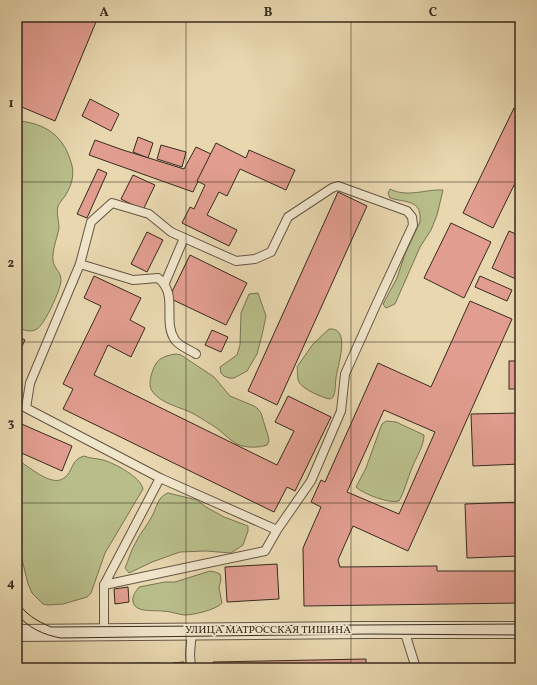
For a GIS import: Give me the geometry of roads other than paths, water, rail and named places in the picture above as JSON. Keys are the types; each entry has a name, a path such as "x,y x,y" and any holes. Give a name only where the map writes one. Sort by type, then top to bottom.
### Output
{"street":[{"name":"УЛИЦА МАТРОССКАЯ ТИШИНА","path":"17,633 520,630"}],"lane":[{"path":"104,585 265,551 277,530 311,481 342,411 345,374 413,225 412,217 407,211 338,186 332,188 288,217 271,252 255,259 236,261 171,232 149,214 112,203 92,222 80,264 30,383 26,408 160,478 277,530"},
{"path":"165,283 184,238"},
{"path":"80,264 133,280 158,278 165,283 168,292 171,333 176,342 196,354"},
{"path":"104,632 104,585 160,478"},
{"path":"404,630 416,668"},
{"path":"191,668 190,654 192,631"}],"tram line":[{"path":"517,27 520,21"},
{"path":"17,600 23,609 31,616 51,627 520,624"},
{"path":"17,614 31,627 48,635 61,638 368,634 520,635"}]}
